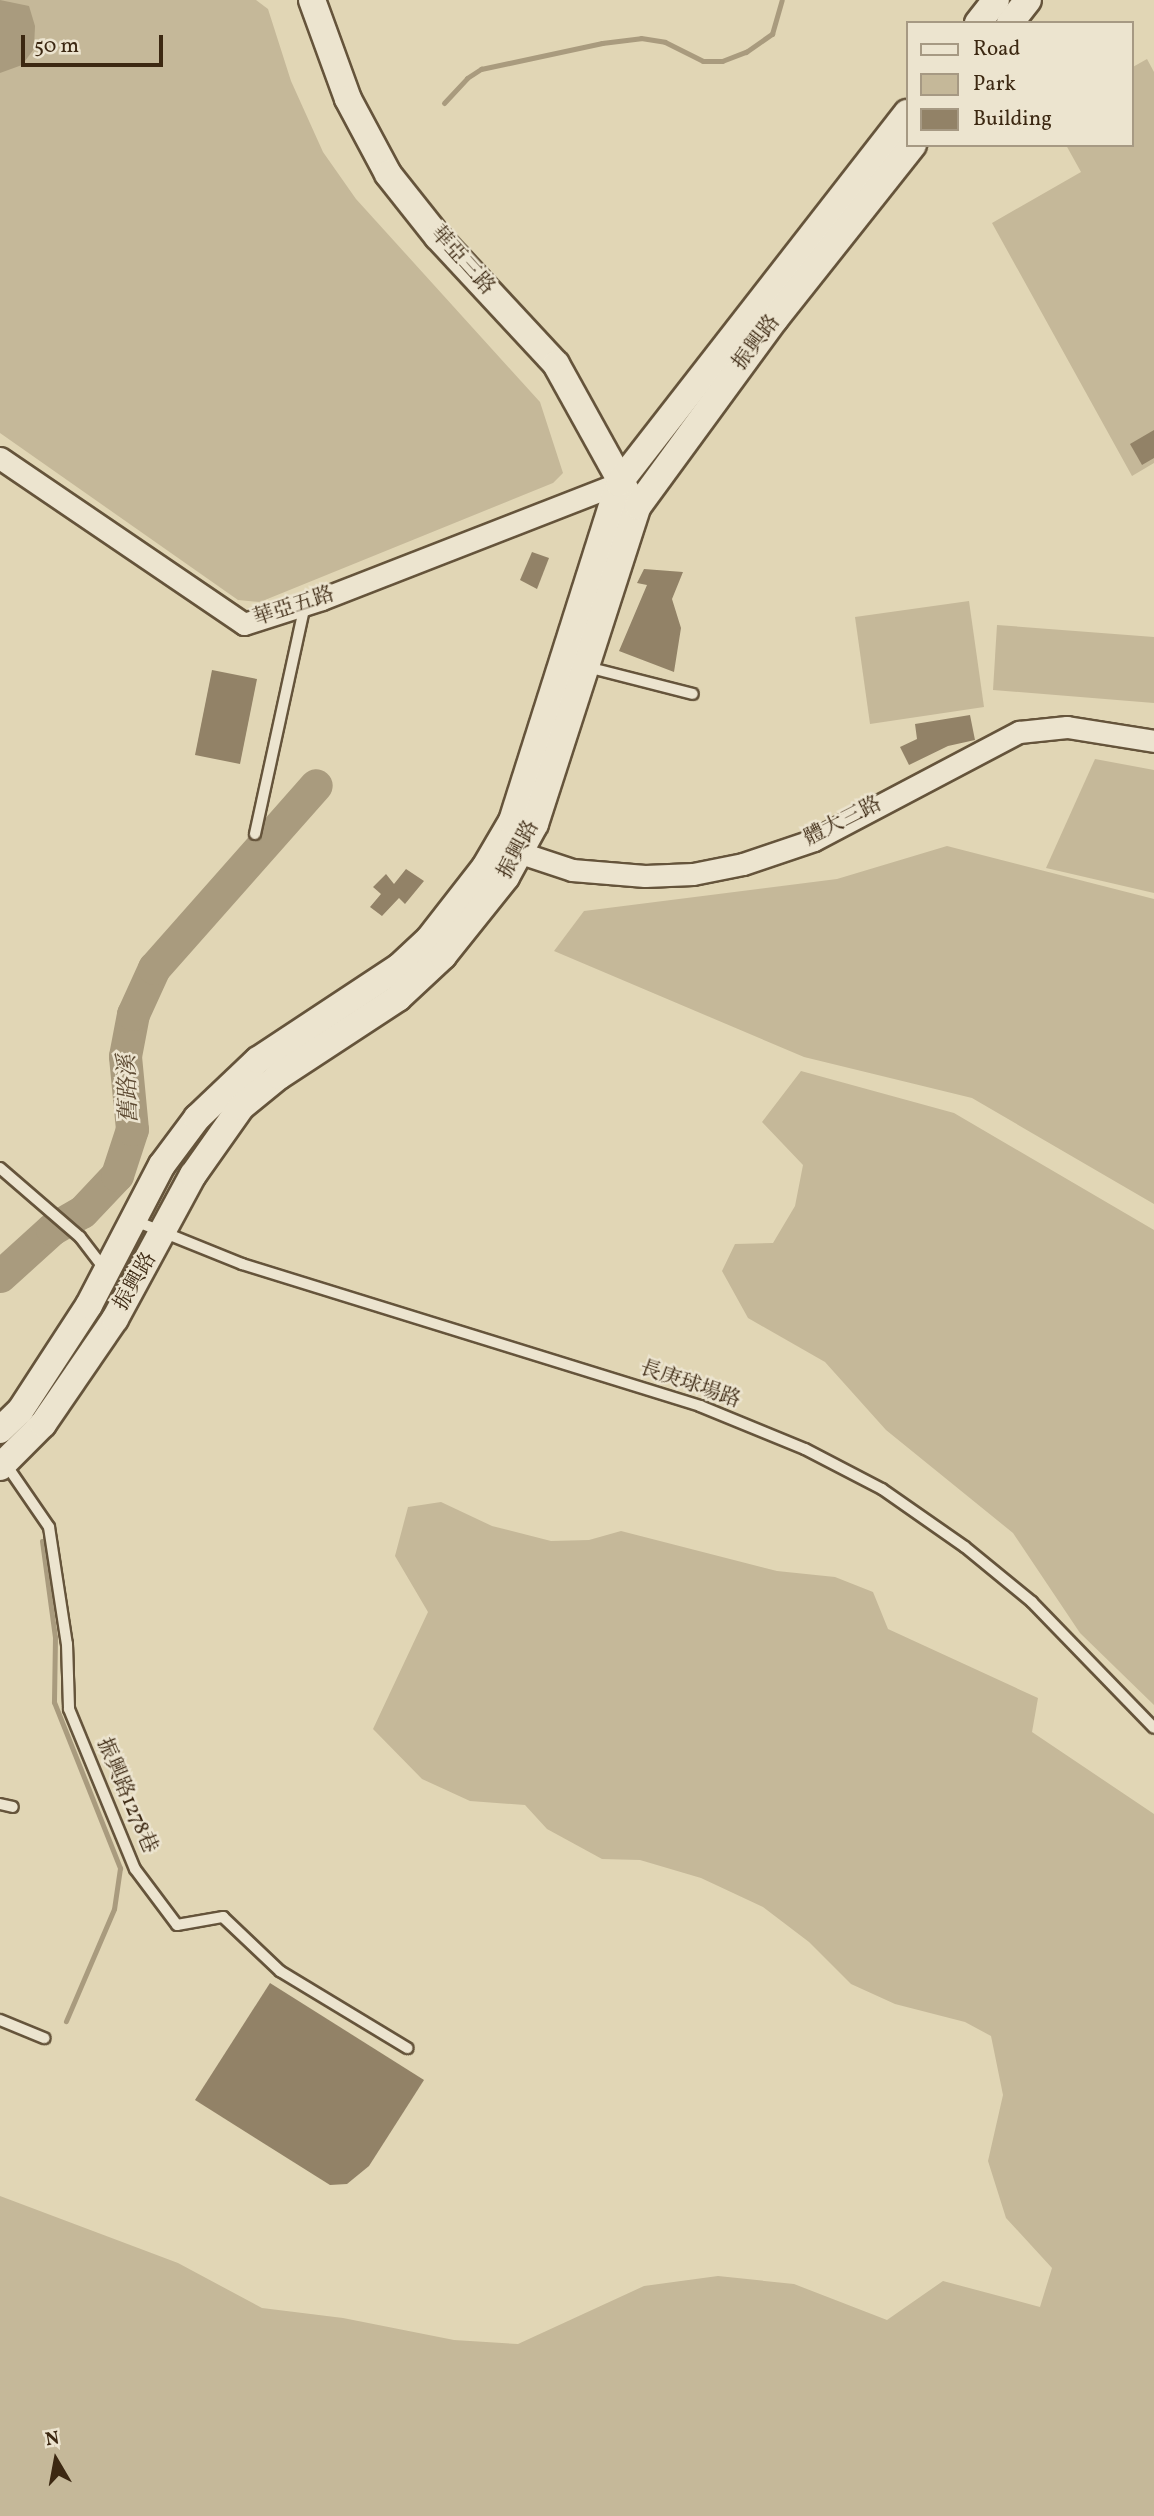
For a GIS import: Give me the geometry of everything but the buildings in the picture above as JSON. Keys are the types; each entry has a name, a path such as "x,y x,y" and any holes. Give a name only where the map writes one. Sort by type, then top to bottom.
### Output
{"street":[{"name":"華亞三路","path":"312,0 348,99 388,174 438,237 556,364 619,483 638,506"},
{"path":"980,21 996,0"},
{"path":"1012,21 1028,0"},
{"name":"振興路","path":"2,1462 51,1414 115,1319 164,1234 193,1175 242,1107 269,1083 398,998 478,915 510,848 512,821 619,483 906,114"},
{"name":"振興路","path":"0,1430 20,1411 106,1271 162,1165 224,1088 257,1060 399,967 535,824 638,506 775,319 911,147"},
{"name":"華亞五路","path":"0,458 244,624 305,605 619,483"},
{"name":"體大三路","path":"510,848 572,870 645,876 693,874 743,864 814,840 1019,732 1068,727 1154,741"}],"lane":[{"path":"255,834 305,605"},
{"path":"584,667 693,694"},
{"path":"0,1168 41,1200 80,1237 106,1271"},
{"name":"長庚球場路","path":"133,1220 242,1264 700,1406 805,1449 882,1489 965,1547 1050,1619 1154,1728"},
{"name":"振興路1278巷","path":"2,1462 49,1527 67,1644 69,1709 135,1869 177,1925 223,1917 280,1970 407,2048"},
{"path":"0,1804 13,1807"},
{"path":"0,2020 44,2038"}],"green space":[{"path":"0,0 256,0 268,9 291,81 323,152 356,199 540,402 563,473 553,483 260,602 238,600 0,433"},
{"path":"1147,59 1154,72 1154,463 1132,476 992,223 1081,172 1067,147 1133,147 1133,67"},
{"path":"969,601 984,707 870,724 855,617"},
{"path":"997,625 1154,637 1154,703 993,690"},
{"path":"1095,759 1154,770 1154,893 1046,868"},
{"path":"947,846 1154,899 1154,1204 972,1098 804,1057 554,951 584,911 837,879"},
{"path":"801,1071 954,1113 1154,1230 1154,1705 1080,1633 1013,1533 886,1430 825,1362 748,1318 722,1271 735,1244 773,1243 795,1206 803,1165 762,1122"},
{"path":"441,1502 492,1526 551,1541 589,1540 621,1531 777,1571 835,1577 873,1592 888,1629 1038,1698 1032,1732 1154,1814 1154,2516 0,2516 0,2196 178,2263 262,2308 343,2318 454,2340 518,2344 644,2286 718,2276 794,2284 887,2320 943,2281 1040,2307 1052,2268 1006,2218 988,2161 1003,2095 991,2036 965,2022 895,2004 851,1984 809,1942 763,1907 701,1878 640,1860 602,1859 547,1829 525,1805 470,1801 422,1779 373,1729 428,1612 395,1556 408,1507"}],"shaded area":[{"path":"0,0 29,6 35,26 34,49 22,65 0,73"}],"waterway":[{"path":"444,103 467,78 481,69 602,43 641,38 665,42 703,61 722,61 746,52 772,34 782,0"},
{"name":"舊路溪","path":"0,1276 52,1229 82,1212 117,1175 132,1129 125,1056 133,1014 154,968 316,785"},
{"path":"42,1541 55,1637 54,1702 120,1868 114,1909 66,2021"}]}
